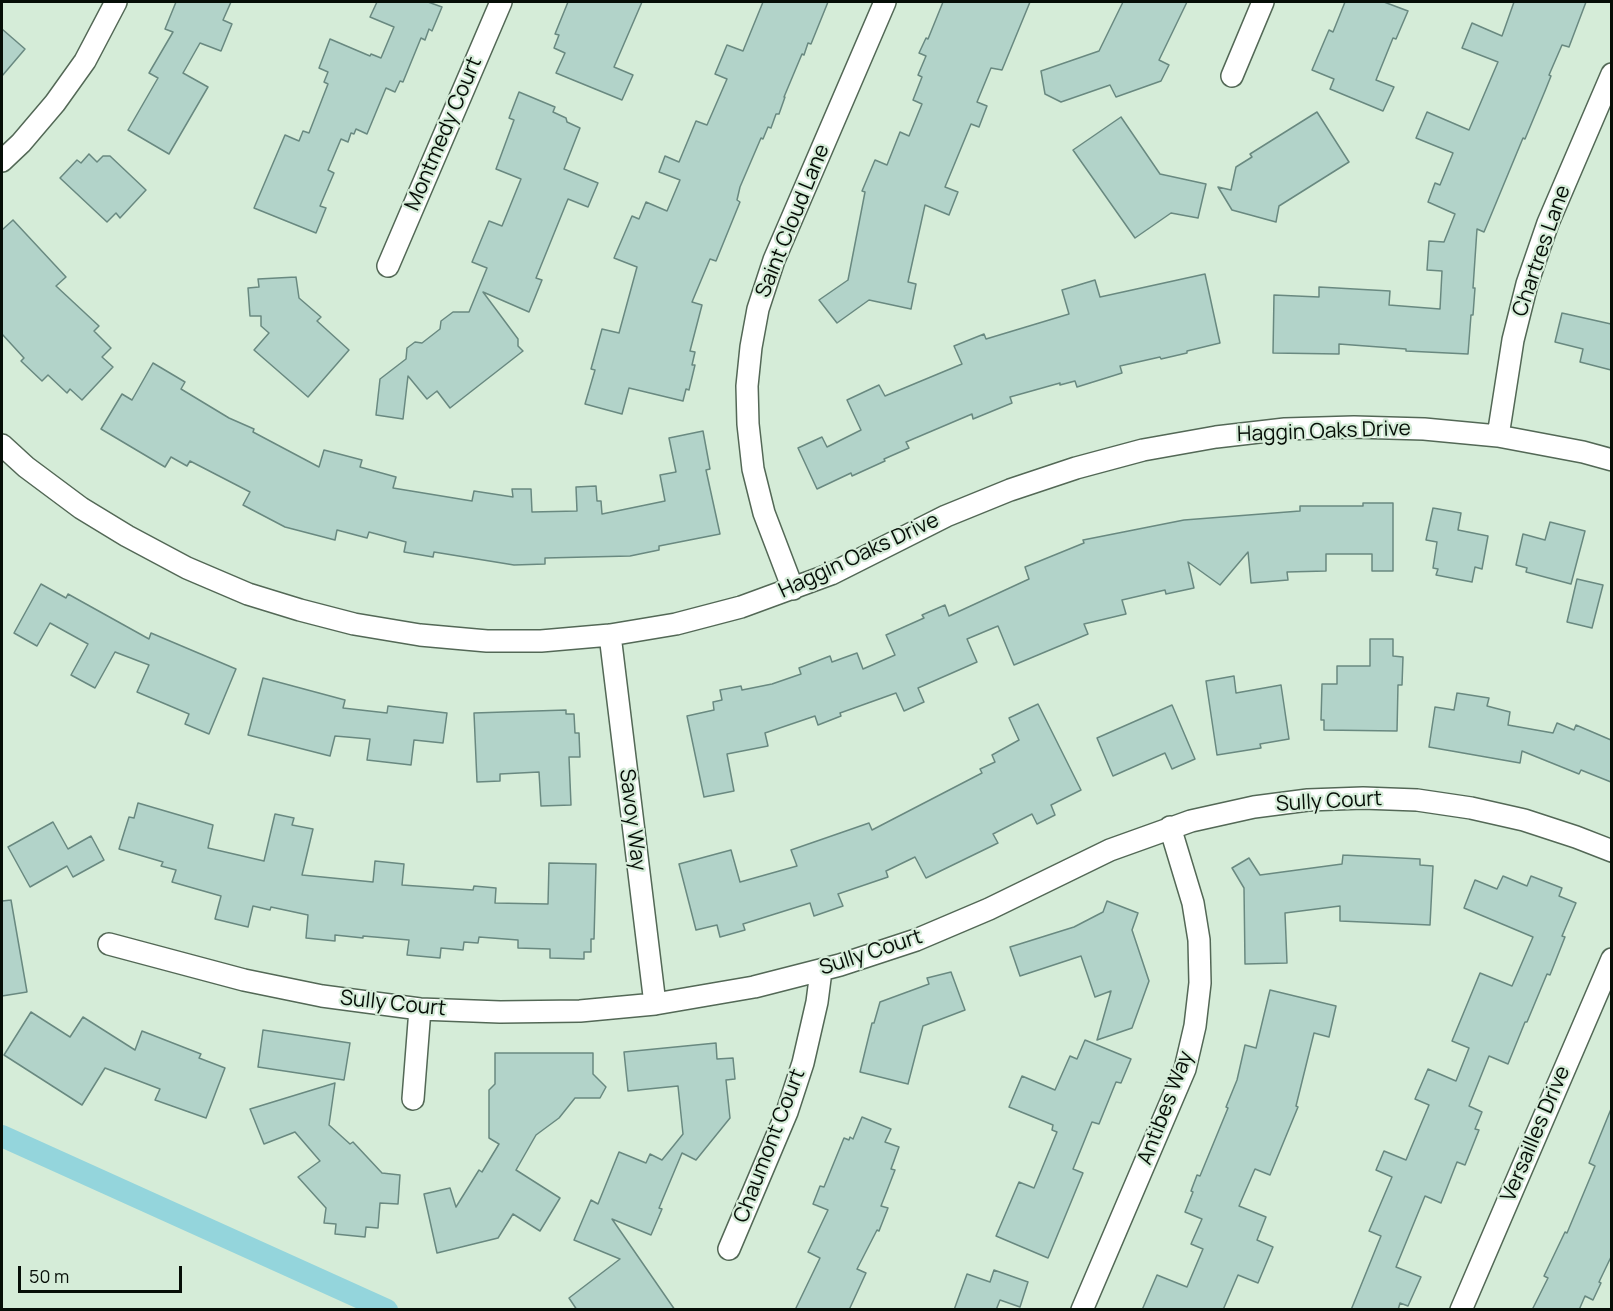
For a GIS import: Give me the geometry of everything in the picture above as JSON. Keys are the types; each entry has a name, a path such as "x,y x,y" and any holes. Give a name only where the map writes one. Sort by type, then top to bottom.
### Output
{"street":[{"path":"2,161 21,143 55,103 85,61 116,2"},
{"name":"Montmedy Court","path":"388,266 501,2"},
{"name":"Saint Cloud Lane","path":"794,589 764,513 753,469 747,386 751,347 758,309 774,260 885,2"},
{"path":"1232,76 1263,2"},
{"name":"Chartres Lane","path":"1498,436 1513,340 1527,284 1548,223 1611,74"},
{"name":"Haggin Oaks Drive","path":"2,445 26,467 81,508 127,537 187,568 248,594 354,624 420,636 487,641 541,641 610,635 676,624 741,607 831,574 946,516 1010,490 1076,468 1143,450 1216,437 1297,429 1412,428 1498,436 1583,452 1611,460"},
{"name":"Savoy Way","path":"610,635 655,1004"},
{"name":"Sully Court","path":"109,944 244,980 322,996 420,1009 511,1012 580,1011 655,1004 754,987 821,971 916,940 989,909 1110,850 1170,827 1254,807 1308,800 1363,798 1395,799 1471,808 1524,820 1611,851"},
{"name":"Antibes Way","path":"1082,1310 1185,1069 1195,1026 1200,983 1198,940 1193,903 1170,827"},
{"name":"Versailles Drive","path":"1461,1310 1611,959"},
{"name":"Chaumont Court","path":"729,1249 787,1112 797,1082 817,1002 821,971"},
{"path":"413,1099 420,1009"}],"building":[{"path":"176,2 231,2 223,20 232,24 221,51 200,43 183,73 208,87 169,154 128,130 158,78 149,73 173,32 165,29"},
{"path":"377,2 428,2 442,7 432,31 429,29 425,40 421,38 403,82 400,81 395,92 386,88 367,134 356,129 354,134 351,133 348,142 341,139 328,170 334,173 320,206 326,208 316,233 254,208 285,135 299,141 303,131 309,133 328,84 324,82 328,72 319,68 330,39 370,56 371,54 381,58 394,27 370,17"},
{"path":"568,2 642,2 614,67 633,75 622,100 556,73 565,53 554,48 559,35 555,34"},
{"path":"763,2 828,2 811,44 808,43 804,55 802,54 779,114 776,114 771,128 768,127 763,139 761,138 740,187 737,200 740,202 716,261 710,259 692,302 702,305 690,351 695,352 692,365 695,365 689,390 686,389 683,401 629,388 622,414 585,404 595,370 591,369 602,329 619,333 637,267 614,258 632,216 639,219 646,202 667,211 680,180 659,172 665,156 679,162 696,121 707,125 727,79 715,74 727,45 743,51"},
{"path":"943,2 1030,2 1002,70 991,68 977,102 987,106 979,127 971,124 945,187 958,192 949,215 925,205 908,282 916,284 911,309 869,300 837,323 819,300 848,280 865,192 862,191 875,160 887,165 900,132 909,136 922,104 913,100 922,77 918,75 926,56 919,53 926,38 928,39"},
{"path":"1123,2 1187,2 1159,60 1169,65 1161,81 1116,97 1110,85 1061,102 1045,94 1041,71 1099,51"},
{"path":"1345,2 1384,2 1408,11 1396,39 1393,38 1376,80 1394,87 1383,111 1330,89 1334,79 1312,70 1329,30 1333,32"},
{"path":"1514,2 1586,2 1569,47 1562,45 1525,139 1523,138 1484,232 1477,229 1473,288 1475,288 1468,354 1406,351 1406,349 1339,344 1339,354 1273,353 1274,295 1319,297 1319,287 1390,291 1389,305 1440,309 1442,271 1427,270 1429,241 1444,242 1455,214 1428,202 1435,183 1440,185 1453,153 1416,138 1427,112 1469,130 1498,62 1462,48 1472,23 1502,36"},
{"path":"2,29 25,49 2,76"},
{"path":"519,92 555,107 553,112 580,128 564,169 598,183 588,207 568,199 536,278 542,280 529,312 483,292 518,339 518,346 523,351 450,408 437,391 427,399 408,376 403,419 376,415 380,379 406,359 407,348 415,342 422,343 440,329 441,321 453,312 469,312 487,268 472,262 489,221 502,226 521,179 496,169 514,120 509,118"},
{"path":"1317,112 1349,162 1279,206 1276,222 1232,210 1218,187 1231,190 1236,167 1252,157 1250,154"},
{"path":"1121,117 1160,174 1206,184 1198,218 1171,213 1135,238 1073,150"},
{"path":"89,154 97,162 103,156 110,156 146,190 120,218 116,213 107,222 60,178 77,160 81,163"},
{"path":"13,220 66,277 56,286 99,326 94,331 111,348 102,357 113,367 82,400 70,389 67,393 48,375 42,381 21,361 24,358 2,334 2,230"},
{"path":"1205,274 1220,343 1161,359 1160,357 1120,366 1122,373 1077,387 1075,381 1060,385 1060,383 1010,397 1012,403 973,419 972,414 906,442 909,448 884,459 885,461 852,476 851,473 817,489 798,448 822,437 827,447 861,430 847,400 879,385 885,396 962,364 954,346 984,334 986,339 1069,314 1062,290 1095,280 1100,297"},
{"path":"296,277 299,298 321,317 317,321 349,350 308,397 254,350 269,333 261,326 261,316 250,316 248,288 259,287 258,279"},
{"path":"1562,313 1611,324 1611,370 1580,362 1583,349 1555,342"},
{"path":"153,363 185,382 181,389 229,418 254,429 253,432 319,467 324,450 362,460 360,467 396,477 393,488 472,501 474,491 513,497 512,489 531,489 532,512 577,511 576,487 596,486 597,501 601,501 602,514 665,501 660,475 676,472 669,438 703,431 710,469 706,470 720,534 659,546 659,550 630,556 545,558 545,564 514,565 434,552 433,557 404,552 406,542 369,532 367,538 337,530 335,540 285,527 243,505 250,492 190,461 187,466 171,457 165,467 101,429 122,394 132,400"},
{"path":"1363,503 1393,503 1393,571 1372,571 1372,554 1326,554 1326,571 1287,572 1288,580 1251,583 1248,552 1220,585 1188,562 1194,588 1166,594 1165,590 1122,600 1126,614 1084,624 1088,634 1014,665 998,626 967,639 977,662 918,688 924,702 904,711 896,693 840,713 841,716 818,725 815,716 765,733 768,746 727,754 734,791 704,797 687,716 714,710 713,702 722,700 720,690 741,686 742,690 772,684 801,674 799,668 830,656 832,662 857,653 863,669 895,655 886,635 924,618 922,615 945,605 949,616 1029,579 1025,567 1084,543 1083,540 1184,520 1300,511 1300,506 1363,506"},
{"path":"1433,508 1461,513 1458,530 1488,536 1482,569 1475,567 1472,582 1436,575 1438,569 1433,568 1437,542 1426,540"},
{"path":"1550,522 1585,531 1571,584 1526,572 1527,568 1516,565 1523,534 1545,540"},
{"path":"1577,579 1603,585 1592,628 1567,622"},
{"path":"41,584 66,598 68,594 149,639 151,633 236,669 209,734 185,724 189,714 137,692 149,665 115,652 95,688 71,675 88,644 50,623 37,646 14,633"},
{"path":"1370,639 1393,639 1393,656 1403,657 1402,685 1398,685 1397,731 1324,730 1324,720 1321,720 1322,684 1337,684 1337,666 1370,666"},
{"path":"1234,676 1236,693 1281,685 1289,739 1260,744 1261,748 1217,755 1206,681"},
{"path":"263,678 345,700 343,708 387,713 388,706 447,713 443,743 414,740 411,765 367,760 370,739 335,736 330,756 248,735"},
{"path":"1457,693 1489,698 1487,706 1510,712 1508,725 1553,733 1557,723 1574,730 1576,725 1611,740 1611,782 1581,770 1579,774 1522,751 1520,763 1429,747 1435,707 1454,710"},
{"path":"1038,704 1081,790 1051,805 1055,815 1037,824 1032,814 993,834 998,843 926,878 915,857 886,871 888,877 838,894 843,906 814,916 810,903 743,924 745,930 720,937 717,925 696,930 679,864 731,850 740,882 797,866 791,850 869,823 872,830 982,773 980,769 995,762 992,755 1019,740 1009,718"},
{"path":"1172,705 1195,759 1172,769 1165,753 1113,776 1097,738"},
{"path":"566,710 566,714 574,714 575,733 579,733 580,757 569,757 571,805 541,806 539,772 500,774 500,781 477,782 474,713"},
{"path":"138,803 213,825 208,848 264,861 275,814 294,818 292,825 313,829 302,875 373,882 375,861 404,864 402,885 473,890 474,886 496,888 495,903 548,904 549,863 596,864 594,939 591,939 591,952 584,952 584,959 550,958 550,949 518,948 518,940 479,937 478,943 464,942 463,950 441,948 440,958 407,955 409,940 335,935 335,941 306,938 308,915 271,907 270,910 253,906 248,927 215,919 221,896 172,882 176,870 161,866 163,862 119,849 129,817 134,818"},
{"path":"53,822 68,849 91,836 104,860 73,877 67,866 30,887 8,847"},
{"path":"1343,855 1420,859 1420,865 1433,866 1430,925 1340,921 1340,906 1285,913 1287,963 1245,964 1244,888 1232,868 1249,858 1260,875 1342,864"},
{"path":"1503,876 1527,886 1531,876 1562,888 1559,896 1576,903 1562,936 1565,937 1550,975 1547,974 1508,1064 1489,1056 1469,1106 1482,1112 1475,1129 1479,1130 1465,1165 1457,1162 1441,1203 1425,1196 1396,1267 1421,1277 1408,1306 1400,1303 1398,1310 1351,1310 1381,1236 1369,1231 1392,1177 1376,1170 1384,1151 1406,1160 1429,1105 1415,1099 1428,1069 1456,1081 1469,1048 1452,1041 1480,973 1512,986 1533,937 1464,908 1475,880 1497,889"},
{"path":"11,900 27,992 2,996 2,901"},
{"path":"1107,901 1138,913 1132,930 1149,981 1132,1028 1097,1040 1111,991 1095,997 1081,956 1020,976 1010,947 1074,927 1103,912"},
{"path":"951,972 965,1010 923,1026 908,1084 860,1072 872,1023 874,1023 880,1002 929,984 927,978"},
{"path":"1270,990 1336,1006 1329,1037 1314,1033 1296,1106 1298,1107 1270,1175 1255,1169 1239,1206 1266,1217 1257,1240 1273,1247 1258,1283 1238,1275 1223,1310 1142,1310 1157,1275 1187,1287 1203,1249 1191,1244 1202,1219 1185,1212 1197,1175 1200,1176 1228,1108 1226,1107 1237,1080 1245,1045 1256,1048"},
{"path":"31,1012 70,1037 83,1017 135,1050 142,1031 201,1054 199,1058 225,1068 206,1118 155,1100 160,1089 105,1068 82,1105 4,1055"},
{"path":"263,1030 350,1043 344,1080 258,1067"},
{"path":"1085,1040 1131,1059 1121,1083 1116,1082 1099,1124 1092,1122 1073,1169 1083,1173 1048,1258 996,1236 1019,1182 1034,1188 1057,1132 1052,1130 1053,1125 1009,1107 1022,1076 1055,1090 1070,1056 1077,1059"},
{"path":"716,1043 717,1059 733,1058 735,1079 726,1080 730,1118 696,1160 682,1153 659,1208 662,1209 651,1235 612,1219 675,1310 577,1310 569,1298 620,1259 574,1240 591,1200 598,1204 619,1152 646,1163 650,1154 662,1160 683,1134 678,1086 628,1091 624,1052"},
{"path":"495,1053 593,1053 593,1074 606,1087 600,1098 575,1098 559,1118 536,1135 516,1170 560,1198 540,1231 513,1214 498,1238 437,1253 424,1194 450,1188 456,1207 479,1170 482,1172 499,1144 489,1138 489,1090 495,1084"},
{"path":"335,1083 329,1125 350,1144 353,1142 382,1173 400,1175 398,1204 380,1203 378,1228 366,1227 365,1237 335,1234 336,1224 324,1223 326,1208 298,1177 320,1161 295,1132 264,1144 250,1109"},
{"path":"1611,1109 1611,1257 1599,1282 1601,1283 1593,1300 1585,1296 1579,1310 1532,1310 1548,1278 1544,1276 1565,1232 1567,1233 1595,1166 1589,1163"},
{"path":"862,1117 891,1129 885,1142 899,1147 891,1169 895,1170 881,1206 888,1208 879,1231 877,1230 857,1269 866,1273 849,1310 795,1310 820,1258 808,1252 828,1210 813,1204 820,1186 824,1187 844,1138 853,1139"},
{"path":"994,1270 1028,1282 1020,1307 1000,1300 996,1310 954,1310 967,1274 990,1282"}],"waterway":[{"path":"2,1136 387,1310"}]}
